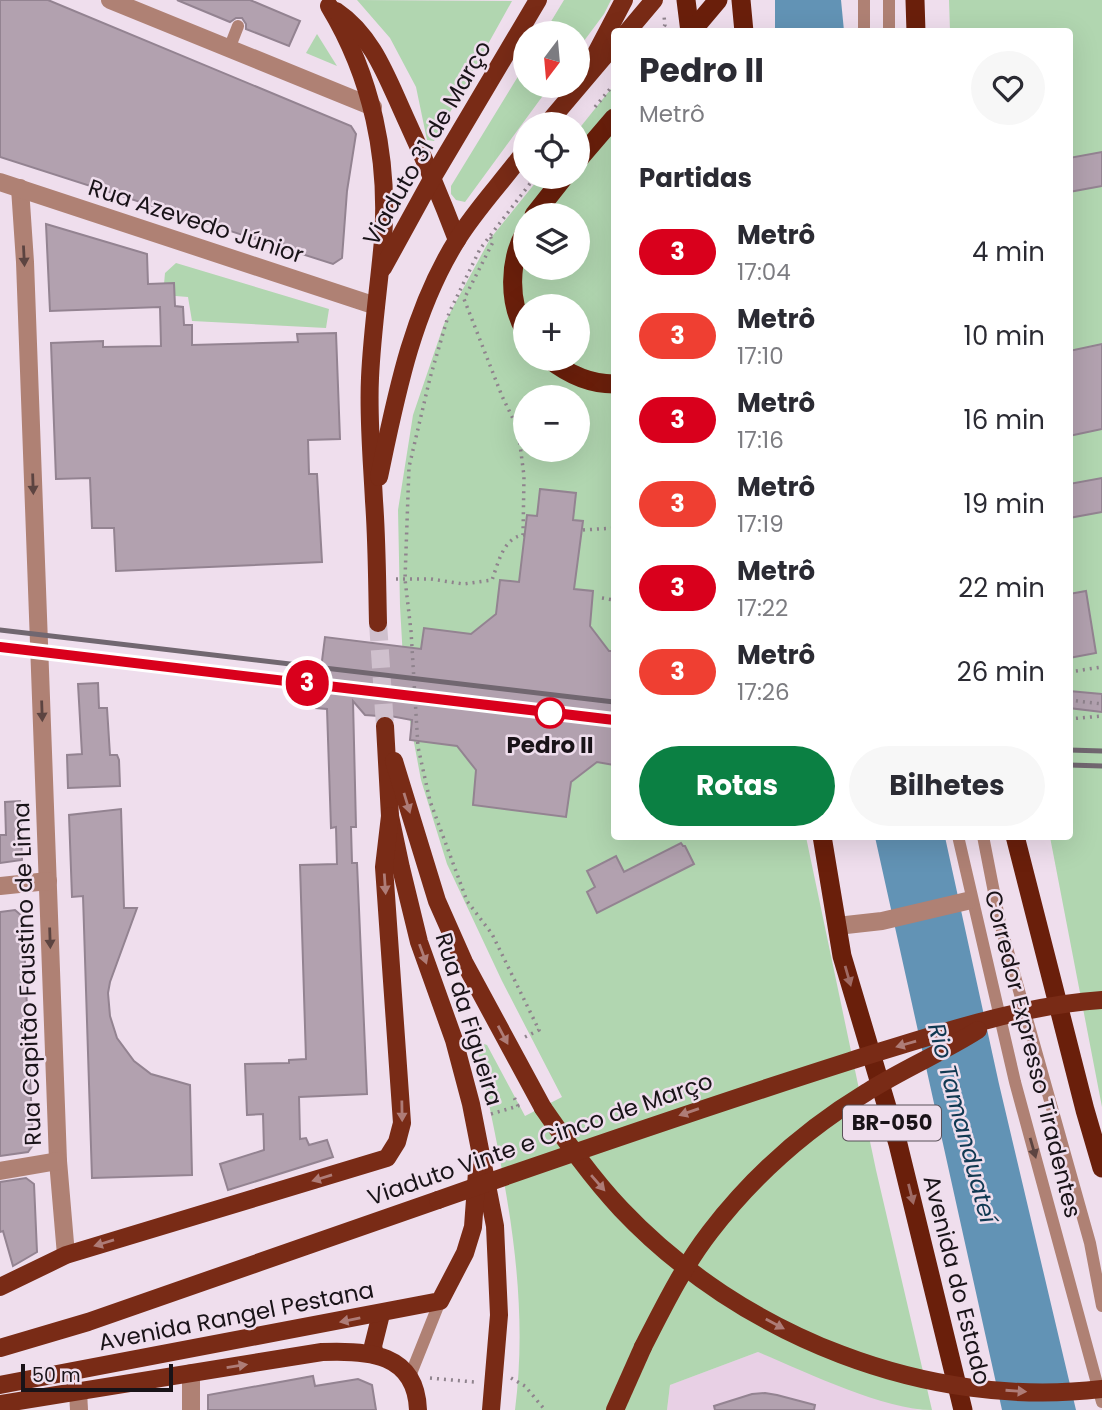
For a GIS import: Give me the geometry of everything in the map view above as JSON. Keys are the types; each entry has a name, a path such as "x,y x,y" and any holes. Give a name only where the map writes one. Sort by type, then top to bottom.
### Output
{"highway":[{"path":"686,0 690,28"},
{"path":"694,28 718,0"},
{"path":"741,0 744,28"},
{"path":"915,0 916,28"},
{"path":"590,146 611,122"},
{"path":"543,203 555,189"},
{"path":"566,371 583,379 611,384"},
{"name":"Avenida do Estado","path":"823,840 842,956 898,1144 963,1410"},
{"path":"1016,840 1081,1097 1102,1168"}],"main road":[{"name":"Viaduto 31 de Março","path":"379,275 433,177 538,0"},
{"path":"590,64 624,0"},
{"path":"630,28 654,0"},
{"path":"325,3 355,26 377,55 433,177 457,240"},
{"path":"325,3 357,62 373,107 380,142 384,199 370,391 378,623"},
{"path":"590,72 611,48"},
{"path":"557,112 568,98"},
{"path":"374,501 408,347 427,300 457,240 513,167"},
{"name":"Rua da Figueira","path":"491,1410 499,1315 495,1226 471,1104 454,1040 419,942 390,816 386,732 437,901 464,962 543,1108 580,1161 622,1210 659,1245 720,1293 775,1325 834,1352 895,1372 958,1385 1021,1392 1102,1389"},
{"path":"0,1287 66,1255 387,1158 397,1142 402,1123 384,867 390,816"},
{"name":"Viaduto Vinte e Cinco de Março","path":"0,1348 88,1322 706,1107 892,1048 996,1019 1045,1008 1102,1000"},
{"path":"615,1410 672,1291 708,1234 752,1182 796,1142 856,1098 996,1019"},
{"path":"440,1301 465,1253 473,1227 480,1148"},
{"name":"Avenida Rangel Pestana","path":"0,1385 440,1301"},
{"path":"375,1355 373,1346 381,1314"},
{"name":"Avenida Rangel Pestana","path":"0,1404 322,1352 360,1351 375,1355 393,1363 410,1376"},
{"path":"410,1376 416,1389 418,1410"}],"street":[{"path":"110,0 373,107"},
{"name":"Rua Azevedo Júnior","path":"0,182 376,306"},
{"name":"Rua Capitão Faustino de Lima","path":"20,188 25,262 58,1161 66,1255"},
{"path":"0,886 48,881"},
{"path":"837,926 882,922 967,901"},
{"path":"0,1171 58,1161"},
{"path":"191,1373 191,1410"},
{"path":"78,1391 79,1410"}],"lane":[{"path":"864,0 864,28"},
{"path":"889,0 889,28"},
{"path":"229,49 238,26"},
{"name":"Corredor Expresso Tiradentes","path":"959,840 1015,1082 1102,1402"},
{"name":"Corredor Expresso Tiradentes","path":"984,840 1000,923 1090,1243 1102,1306"},
{"name":"Corredor Expresso Tiradentes","path":"1090,1243 1102,1267"},
{"path":"410,1376 440,1301"}],"path":[{"path":"527,189 480,249 449,313 409,467 405,579 418,747 430,801 467,901 492,933 539,1030"},
{"path":"377,579 431,579 463,584 492,580 502,552 516,536 523,535 524,475 518,429 502,396 464,299 493,243 490,236"},
{"path":"583,530 611,528"},
{"path":"602,598 611,600"},
{"path":"1073,671 1102,667"},
{"path":"1073,700 1102,704"},
{"path":"1073,719 1102,716"},
{"path":"495,1375 512,1378 525,1386 545,1410"}],"shaded area":[{"path":"758,1352 884,1401 920,1410 667,1410 670,1385"}],"green space":[{"path":"357,0 512,1 434,141 427,140 416,87 390,38"},
{"path":"564,0 611,0 590,33 590,21 551,21"},
{"path":"949,0 1102,0 1102,1107 1051,840 1073,840 1073,28 950,28"},
{"path":"317,34 337,66 306,53"},
{"path":"513,85 513,98 541,98 531,112 513,112 513,136 465,202 456,200 451,194 451,186"},
{"path":"611,89 611,840 807,840 876,1170 932,1410 891,1404 868,1397 758,1352 670,1385 667,1410 515,1410 519,1364 517,1273 504,1182 477,1047 481,1043 487,1045 525,1116 562,1097 502,981 447,864 421,780 405,694 398,510 413,415 444,324 490,239 513,210 513,280 590,280 590,203 519,203 530,189 590,189 590,115"},
{"path":"176,263 329,309 326,328 192,321 188,297 163,295 165,273"}],"water":[{"path":"775,0 841,0 844,28 775,28"},
{"name":"Rio Tamanduateí","path":"876,840 946,840 999,1084 1076,1410 1002,1410"}],"building":[{"path":"0,0 48,0 351,126 356,134 347,191 342,258 333,264 0,157"},
{"path":"177,0 250,0 300,21 289,46 246,29 242,18 230,22"},
{"path":"1102,152 1102,186 1073,191 1073,157"},
{"path":"46,224 147,254 148,284 174,283 175,306 183,307 184,325 192,325 192,345 298,342 297,334 336,333 340,439 308,440 309,474 317,474 322,562 116,571 114,528 92,528 90,478 56,479 51,343 103,341 103,347 161,346 160,307 50,311"},
{"path":"1102,344 1102,429 1073,435 1073,350"},
{"path":"1102,478 1102,512 1073,517 1073,483"},
{"path":"540,489 576,493 573,520 583,521 574,589 593,591 590,626 611,651 611,764 597,762 571,782 566,817 473,805 476,770 457,746 410,740 412,720 385,715 365,715 353,701 356,827 351,827 352,863 357,863 367,1094 299,1097 300,1139 306,1138 309,1145 327,1140 333,1157 228,1190 220,1164 264,1150 263,1114 247,1115 245,1064 289,1063 289,1060 306,1059 300,865 337,864 336,827 331,828 327,709 316,708 325,637 421,649 424,628 471,634 496,614 500,580 519,582 527,515 537,516"},
{"path":"1086,591 1096,653 1073,657 1073,593"},
{"path":"98,683 99,708 107,708 110,755 117,755 119,760 120,786 68,788 67,755 82,754 78,684"},
{"path":"1073,691 1102,694 1102,712 1073,708"},
{"path":"20,801 22,860 0,863 0,835 6,835 5,802"},
{"path":"121,809 124,908 137,908 110,982 110,1016 117,1038 134,1061 151,1074 190,1085 192,1175 92,1178 83,896 72,897 69,815"},
{"path":"681,843 694,864 597,913 587,892 595,887 587,871 616,856 624,872"},
{"path":"15,910 23,917 33,1145 28,1152 0,1156 0,912"},
{"path":"26,1178 34,1184 37,1252 13,1266 3,1231 0,1232 0,1182"},
{"path":"313,1376 315,1386 358,1379 372,1385 376,1410 208,1410 208,1395"},
{"path":"765,1393 815,1405 814,1410 715,1410 714,1406 752,1394"}],"tunnel":[{"path":"378,623 385,726"}],"railway":[{"path":"0,630 611,702"},
{"path":"0,647 611,720"},
{"path":"1073,750 1102,751"},
{"path":"1073,765 1102,766"}],"metro line":[{"name":"3","path":"0,647 611,720"}],"place":[{"name":"Pedro II","path":"550,713"}]}
